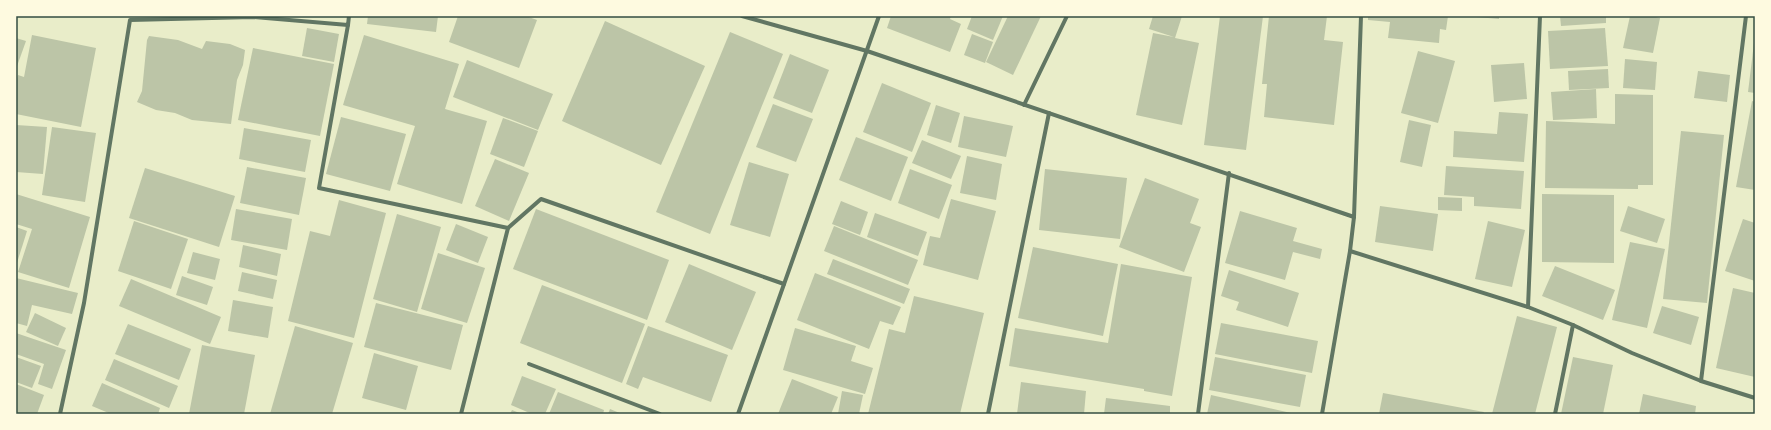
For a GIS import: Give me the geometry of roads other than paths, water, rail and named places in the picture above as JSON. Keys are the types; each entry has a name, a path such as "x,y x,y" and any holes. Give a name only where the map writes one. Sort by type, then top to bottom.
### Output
{"street":[{"path":"349,16 320,188 508,228"},
{"path":"742,16 867,51 1024,106 1229,173 1354,217"},
{"path":"738,414 879,16"},
{"path":"1024,106 1067,16"},
{"path":"1322,414 1350,251 1354,217 1361,16"},
{"path":"1528,307 1540,16"},
{"path":"1701,381 1746,16"},
{"path":"60,414 84,303 130,20 253,17 348,24"},
{"path":"988,414 1049,113"},
{"path":"1198,414 1229,173"},
{"path":"461,414 508,228 540,199 784,284"},
{"path":"1350,251 1528,307 1573,325 1632,353 1701,381 1755,398"},
{"path":"1555,414 1573,325"},
{"path":"529,364 660,414"}]}
